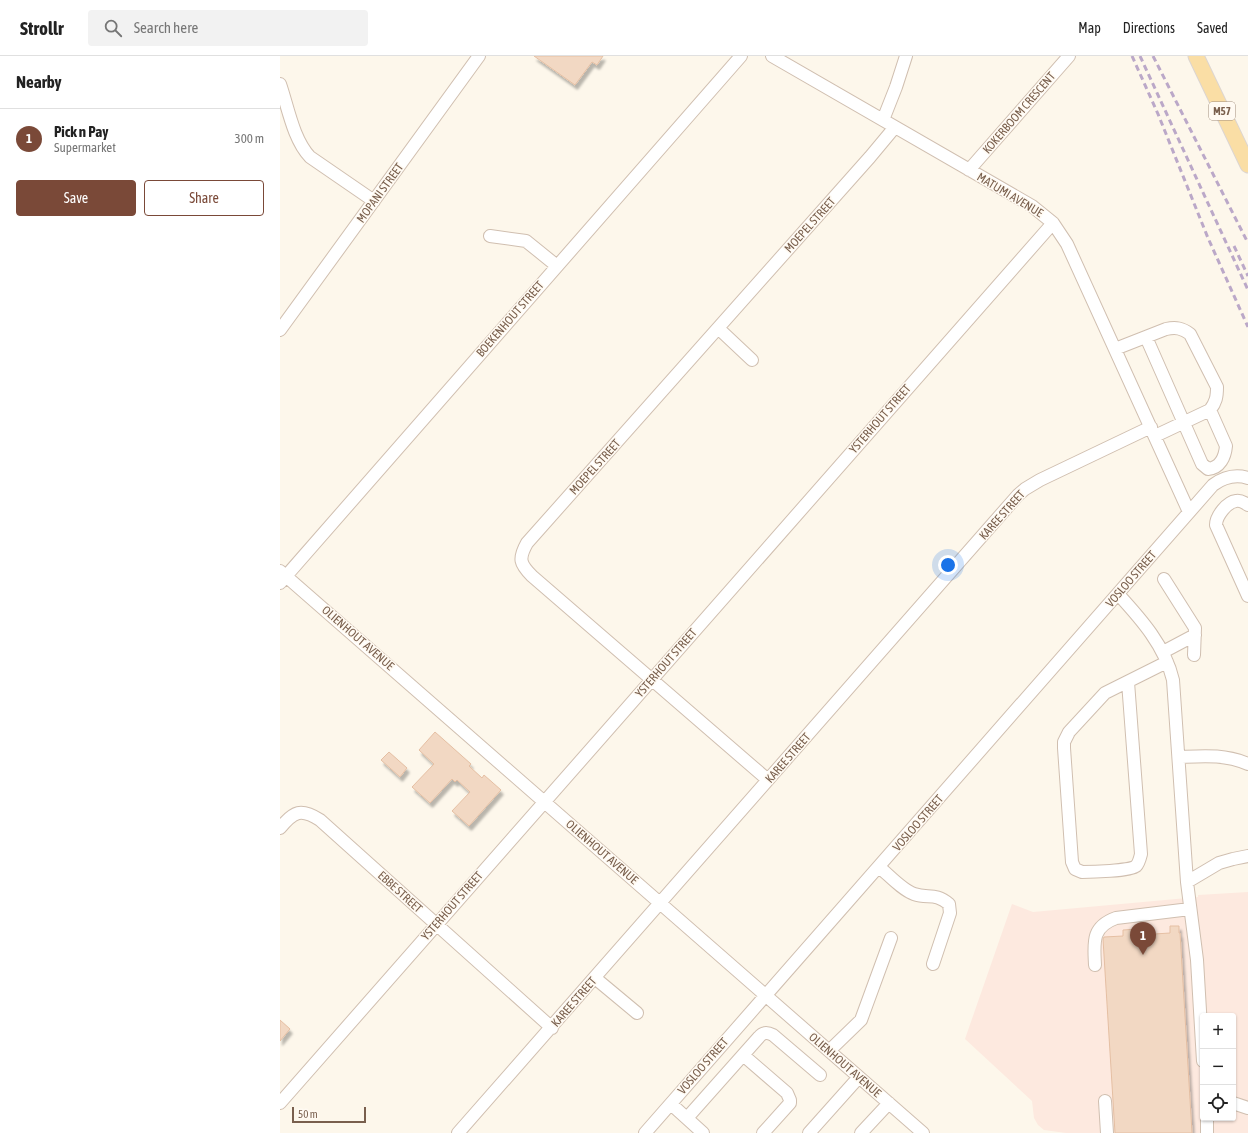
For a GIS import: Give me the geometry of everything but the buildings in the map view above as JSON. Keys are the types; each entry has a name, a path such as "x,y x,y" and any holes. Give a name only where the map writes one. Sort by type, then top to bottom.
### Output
{"main road":[{"name":"M57","path":"1196,56 1248,165"}],"street":[{"name":"MOPANI STREET","path":"280,330 479,56"},
{"name":"BOEKENHOUT STREET","path":"282,576 741,56"},
{"name":"MATUMI AVENUE","path":"772,56 1032,206 1053,223 1067,244 1189,512"},
{"path":"882,120 896,87 906,56"},
{"name":"KOKERBOOM CRESCENT","path":"970,170 1069,56"},
{"path":"280,84 299,142 305,152 374,201"},
{"name":"MOEPEL STREET","path":"768,780 532,576 525,569 521,557 527,543 895,127"},
{"name":"YSTERHOUT STREET","path":"280,1103 1053,223"},
{"path":"490,236 526,241 557,266"},
{"path":"718,328 752,360"},
{"path":"1115,349 1166,329 1184,329 1190,334 1217,387 1215,404 1210,410 1226,446 1226,452 1218,465 1208,469 1202,464 1146,337"},
{"name":"KAREE STREET","path":"458,1133 1025,489 1040,480 1153,431 1184,421 1210,410"},
{"name":"VOSLOO STREET","path":"645,1133 1213,485 1219,480 1234,476 1248,478"},
{"path":"1248,505 1239,501 1231,503 1217,517 1216,524 1248,596"},
{"name":"OLIENHOUT AVENUE","path":"282,576 544,802 923,1133"},
{"path":"1164,580 1194,628 1194,655"},
{"path":"1118,594 1135,612 1153,637 1165,657 1172,674 1174,685 1187,882 1194,933 1202,1049"},
{"path":"1128,682 1141,846 1140,858 1137,865 1129,869 1082,872 1075,869 1072,862 1064,742 1069,732 1101,696 1128,682 1195,635"},
{"path":"1179,757 1220,756 1238,759 1248,764"},
{"name":"EBBE STREET","path":"280,828 293,814 300,812 307,813 320,820 552,1028"},
{"path":"1187,882 1218,863 1248,856"},
{"path":"879,867 908,891 919,895 934,896 949,904 950,913 933,964"},
{"path":"1094,965 1094,942 1096,934 1105,923 1116,918 1190,909"},
{"path":"829,1051 860,1020 890,938"},
{"path":"595,978 637,1013"},
{"path":"687,1118 761,1034 769,1033 773,1035 820,1074"},
{"path":"743,1055 787,1093 790,1100 790,1103 763,1133"},
{"path":"810,1133 859,1077"},
{"path":"1105,1101 1107,1133"},
{"path":"861,1133 889,1103"},
{"path":"671,1104 703,1133"},
{"path":"1236,1104 1248,1108"},
{"path":"1207,1121 1207,1133"}],"shaded area":[{"path":"1248,892 1248,1133 1066,1133 1044,1130 1038,1125 1034,1118 1032,1101 965,1039 1012,904 1033,912 1198,897 1198,895"}],"railway":[{"path":"1132,56 1158,114 1208,238 1248,327"},
{"path":"1140,56 1248,290"},
{"path":"1153,56 1248,243"},
{"path":"1234,246 1248,276"}],"place":[{"name":"Pick n Pay","path":"1143,955"}]}
